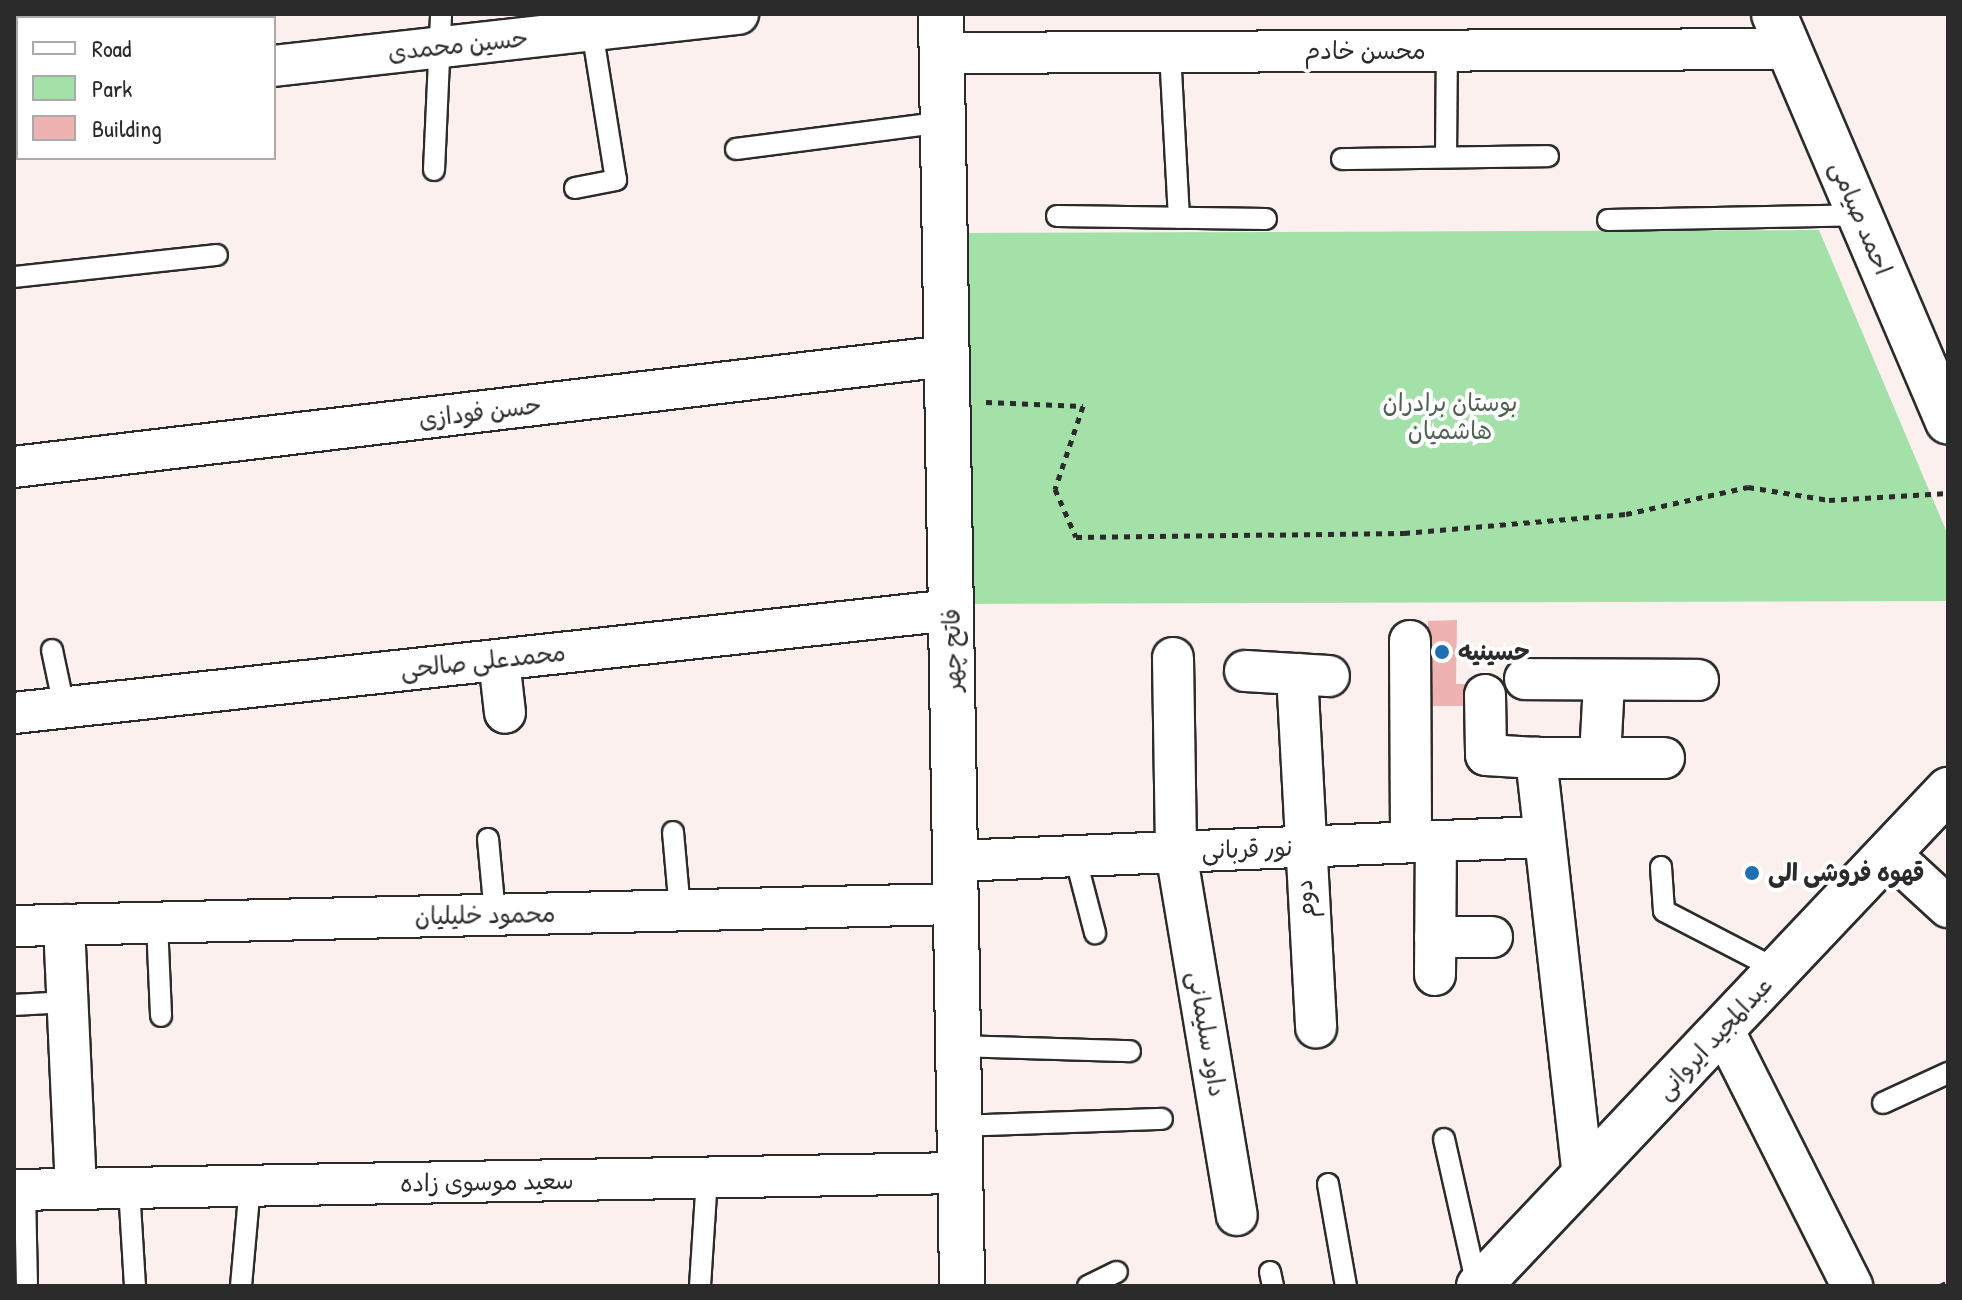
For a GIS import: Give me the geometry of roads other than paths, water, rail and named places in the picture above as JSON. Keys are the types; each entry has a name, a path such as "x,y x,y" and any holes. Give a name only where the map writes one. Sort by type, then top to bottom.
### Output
{"street":[{"name":"حسین محمدی","path":"276,66 441,31 592,30 738,14"},
{"name":"محسن خادم","path":"941,33 1170,52 1447,51 1782,31"},
{"name":"احمد صیامی","path":"1782,31 1948,421"},
{"name":"فاتح چهر","path":"941,33 962,1286"},
{"name":"حسن فودازی","path":"14,467 947,376"},
{"name":"محمدعلی صالحی","path":"14,713 951,610"},
{"path":"1410,641 1423,842 1435,956 1492,937"},
{"name":"داود سلیمانی","path":"1173,658 1176,852 1237,1215"},
{"path":"499,660 505,713"},
{"name":"دوم","path":"1245,671 1313,675 1301,847 1316,1027"},
{"path":"1525,679 1604,682 1698,680"},
{"path":"1600,757 1604,682"},
{"path":"1485,695 1486,755 1664,758"},
{"path":"1536,758 1540,837 1583,1177"},
{"name":"عبدالمجید ایروانی","path":"1478,1286 1948,790"},
{"name":"نور قربانی","path":"956,882 1075,856 1540,837"},
{"path":"1889,853 1948,907"},
{"name":"محمود خلیلیان","path":"14,926 680,910 956,882"},
{"path":"64,925 76,1189"},
{"path":"1723,1029 1852,1286"},
{"name":"سعید موسوی زاده","path":"20,1190 960,1173"}],"lane":[{"path":"575,188 616,180 592,30"},
{"path":"434,170 441,31"},
{"path":"1446,157 1447,51"},
{"path":"1170,52 1179,218"},
{"path":"736,149 943,122"},
{"path":"1342,159 1548,156"},
{"path":"1608,220 1860,215"},
{"path":"1057,216 1266,219"},
{"path":"14,277 217,255"},
{"path":"52,650 64,707"},
{"path":"673,832 680,910"},
{"path":"488,839 495,915"},
{"path":"1075,856 1095,933"},
{"path":"1661,867 1664,911 1778,970"},
{"path":"157,923 161,1016"},
{"path":"14,1005 67,1002"},
{"path":"958,1046 1130,1051"},
{"path":"1883,1103 1948,1073"},
{"path":"960,1126 1162,1119"},
{"path":"1444,1139 1478,1286"},
{"path":"700,1286 707,1177"},
{"path":"1328,1184 1346,1286"},
{"path":"241,1286 250,1186"},
{"path":"129,1188 135,1286"},
{"path":"20,1190 27,1286"},
{"path":"1088,1286 1117,1272"}],"place":[{"name":"حسینیه","path":"1442,652"},
{"name":"قهوه فروشی الی","path":"1752,873"}],"park label":[{"name":"بوستان برادران هاشمیان","path":"1450,417"}]}
